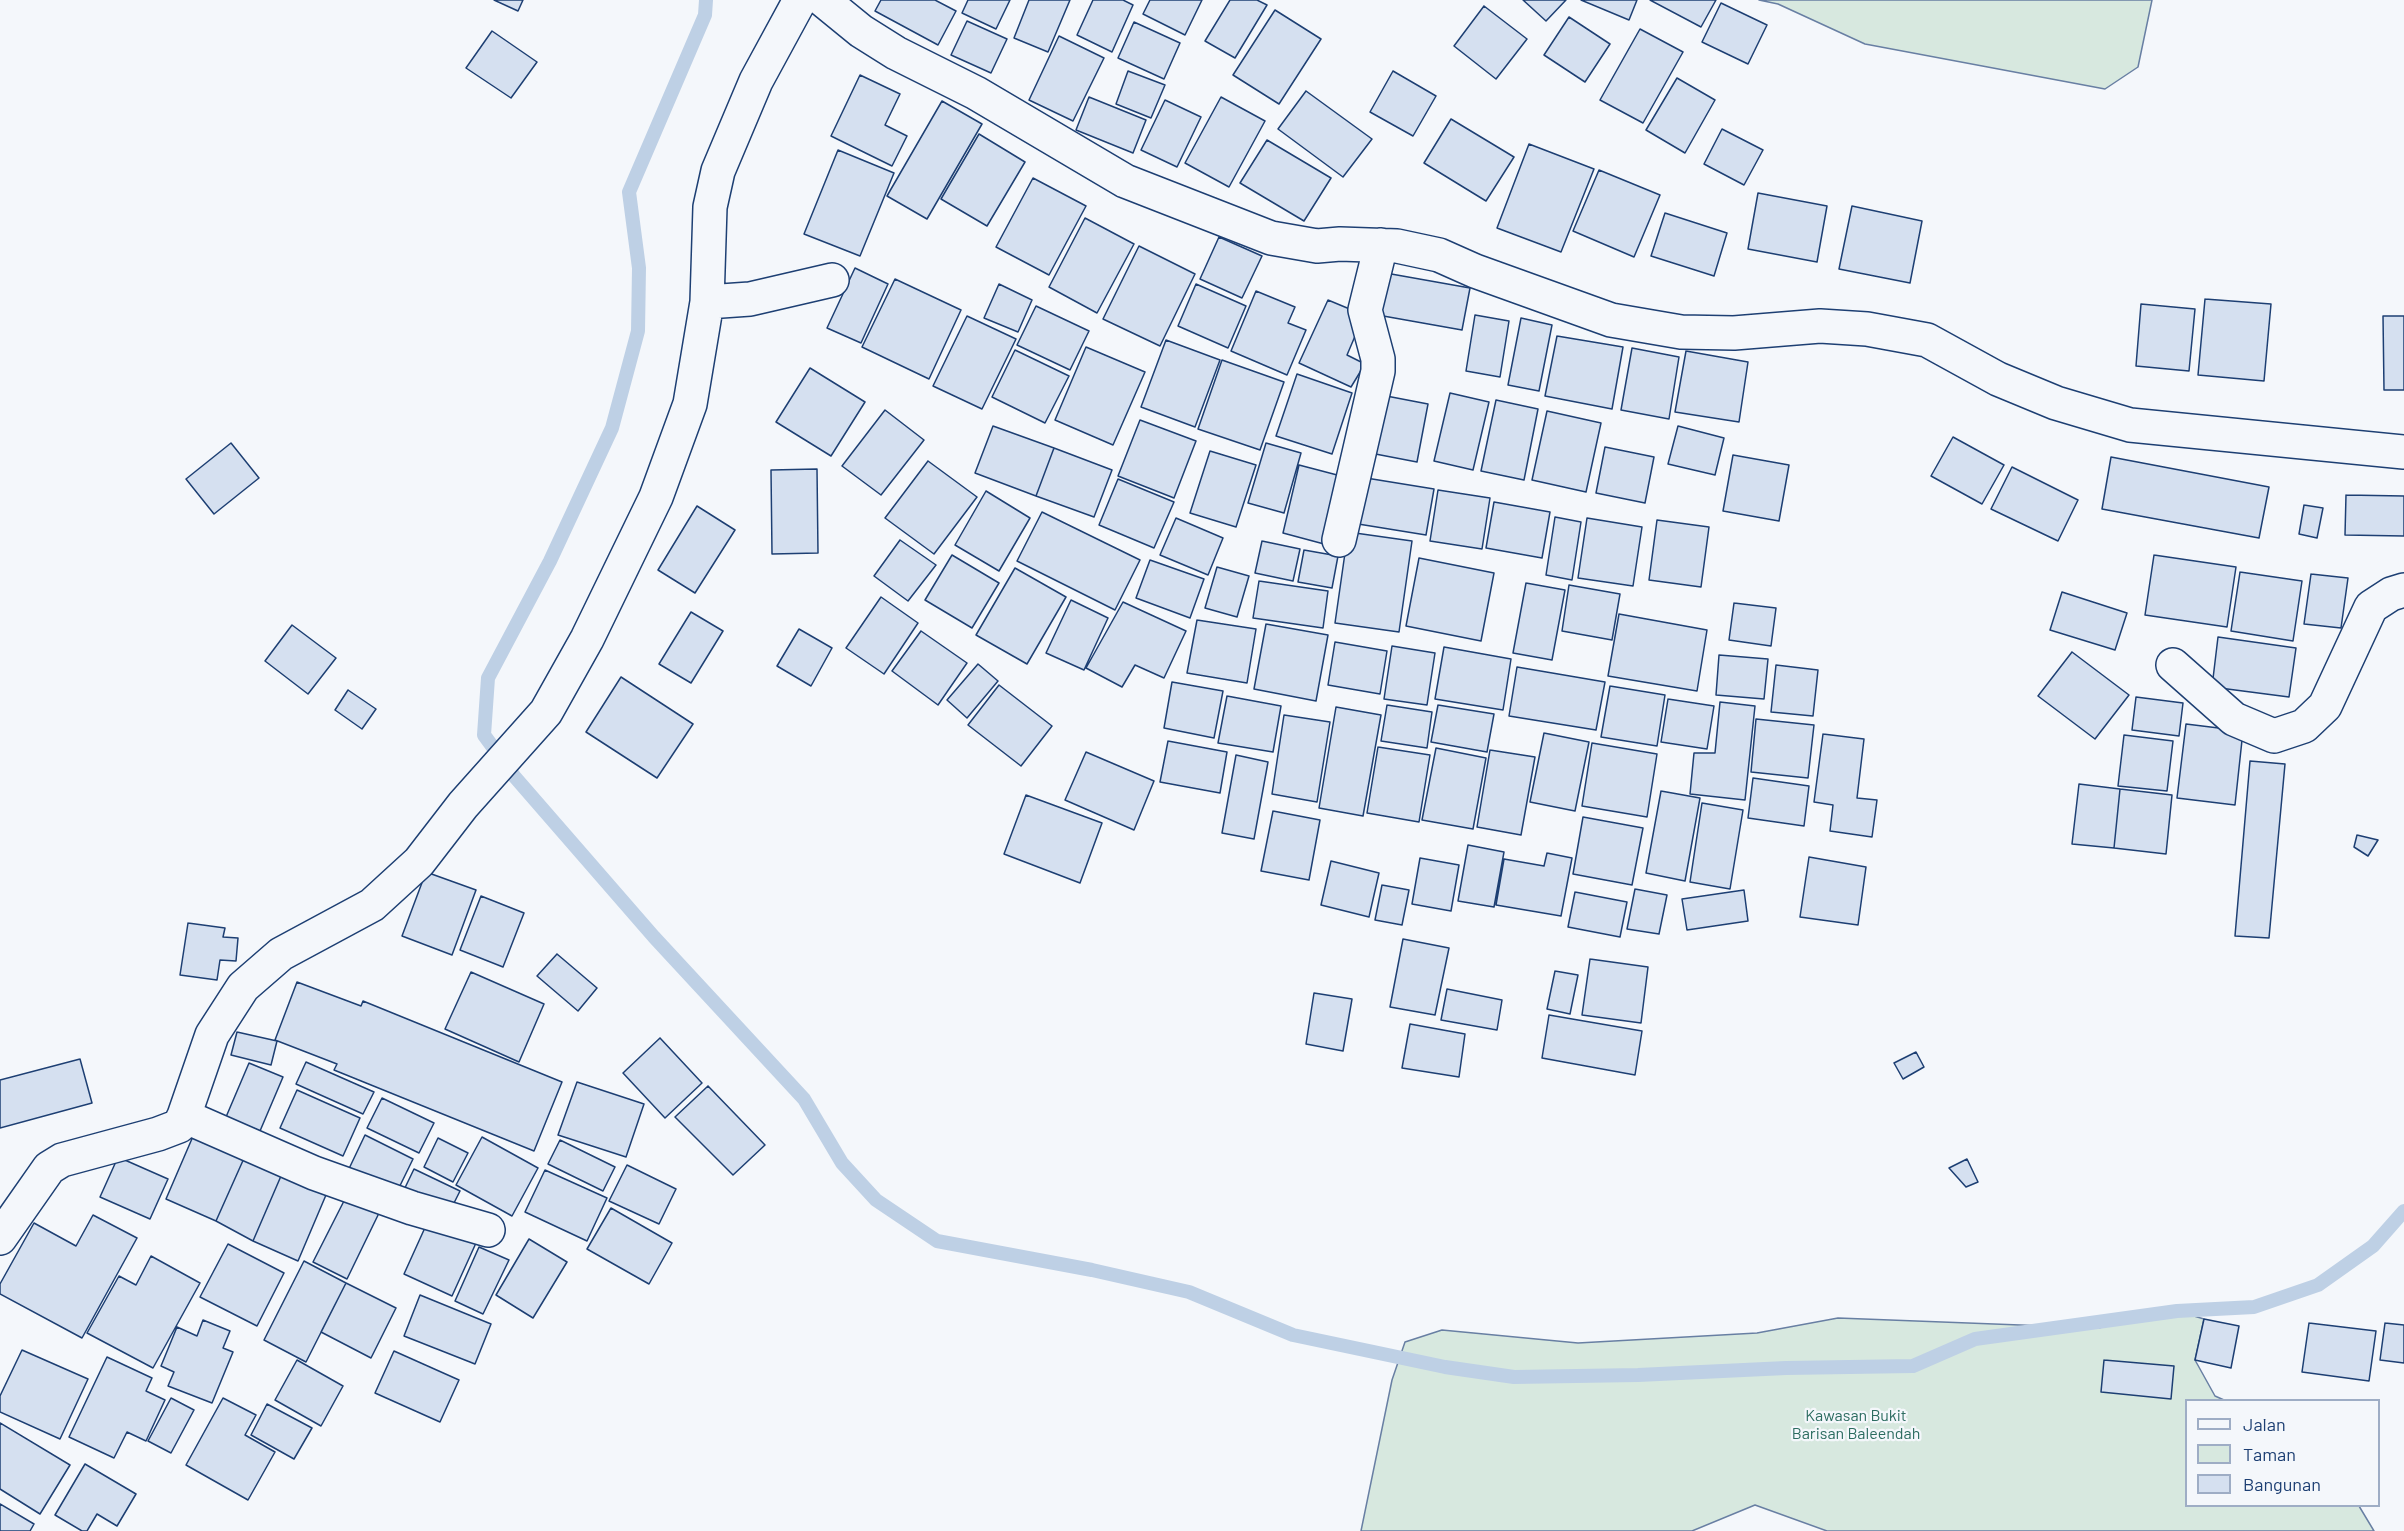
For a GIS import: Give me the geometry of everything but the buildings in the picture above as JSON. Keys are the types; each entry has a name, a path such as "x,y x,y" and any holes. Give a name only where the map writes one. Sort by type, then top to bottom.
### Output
{"street":[{"path":"0,1238 49,1168 63,1160 170,1131 179,1126 212,1035 243,987 281,954 372,905 419,862 463,805 533,727 561,686 587,639 656,497 690,404 706,302 710,207 718,171 756,81 800,0"},
{"path":"823,0 861,31 896,53 976,93 1125,181 1271,238 1317,246 1397,246 1439,255 1475,271 1611,320 1681,332 1734,333 1820,326 1867,329 1927,340 1998,379 2056,403 2130,425 2404,452"},
{"path":"1339,540 1378,370 1378,359 1365,310 1381,245"},
{"path":"706,302 750,299 832,280"},
{"path":"2173,665 2234,719 2274,736 2304,726 2325,706 2371,607 2391,594 2404,590"},
{"path":"184,1116 314,1173 412,1208 488,1230"}],"green space":[{"path":"1759,0 2152,0 2138,67 2105,89 1865,44 1778,4"},
{"name":"Kawasan Bukit Barisan Baleendah","path":"2177,1311 2204,1319 2195,1360 2215,1396 2222,1399 2185,1399 2185,1507 2360,1507 2374,1531 1827,1531 1755,1505 1692,1531 1361,1531 1392,1380 1405,1342 1442,1330 1578,1343 1757,1333 1838,1318 2098,1328"}],"waterway":[{"path":"706,0 705,15 629,192 639,268 638,331 612,428 550,561 488,678 484,735 514,776 654,937 804,1099 842,1163 876,1200 937,1241 1092,1270 1189,1292 1293,1335 1445,1367 1514,1377 1913,1366 1975,1339 2177,1311 2254,1307 2318,1285 2373,1246 2404,1211"}]}
